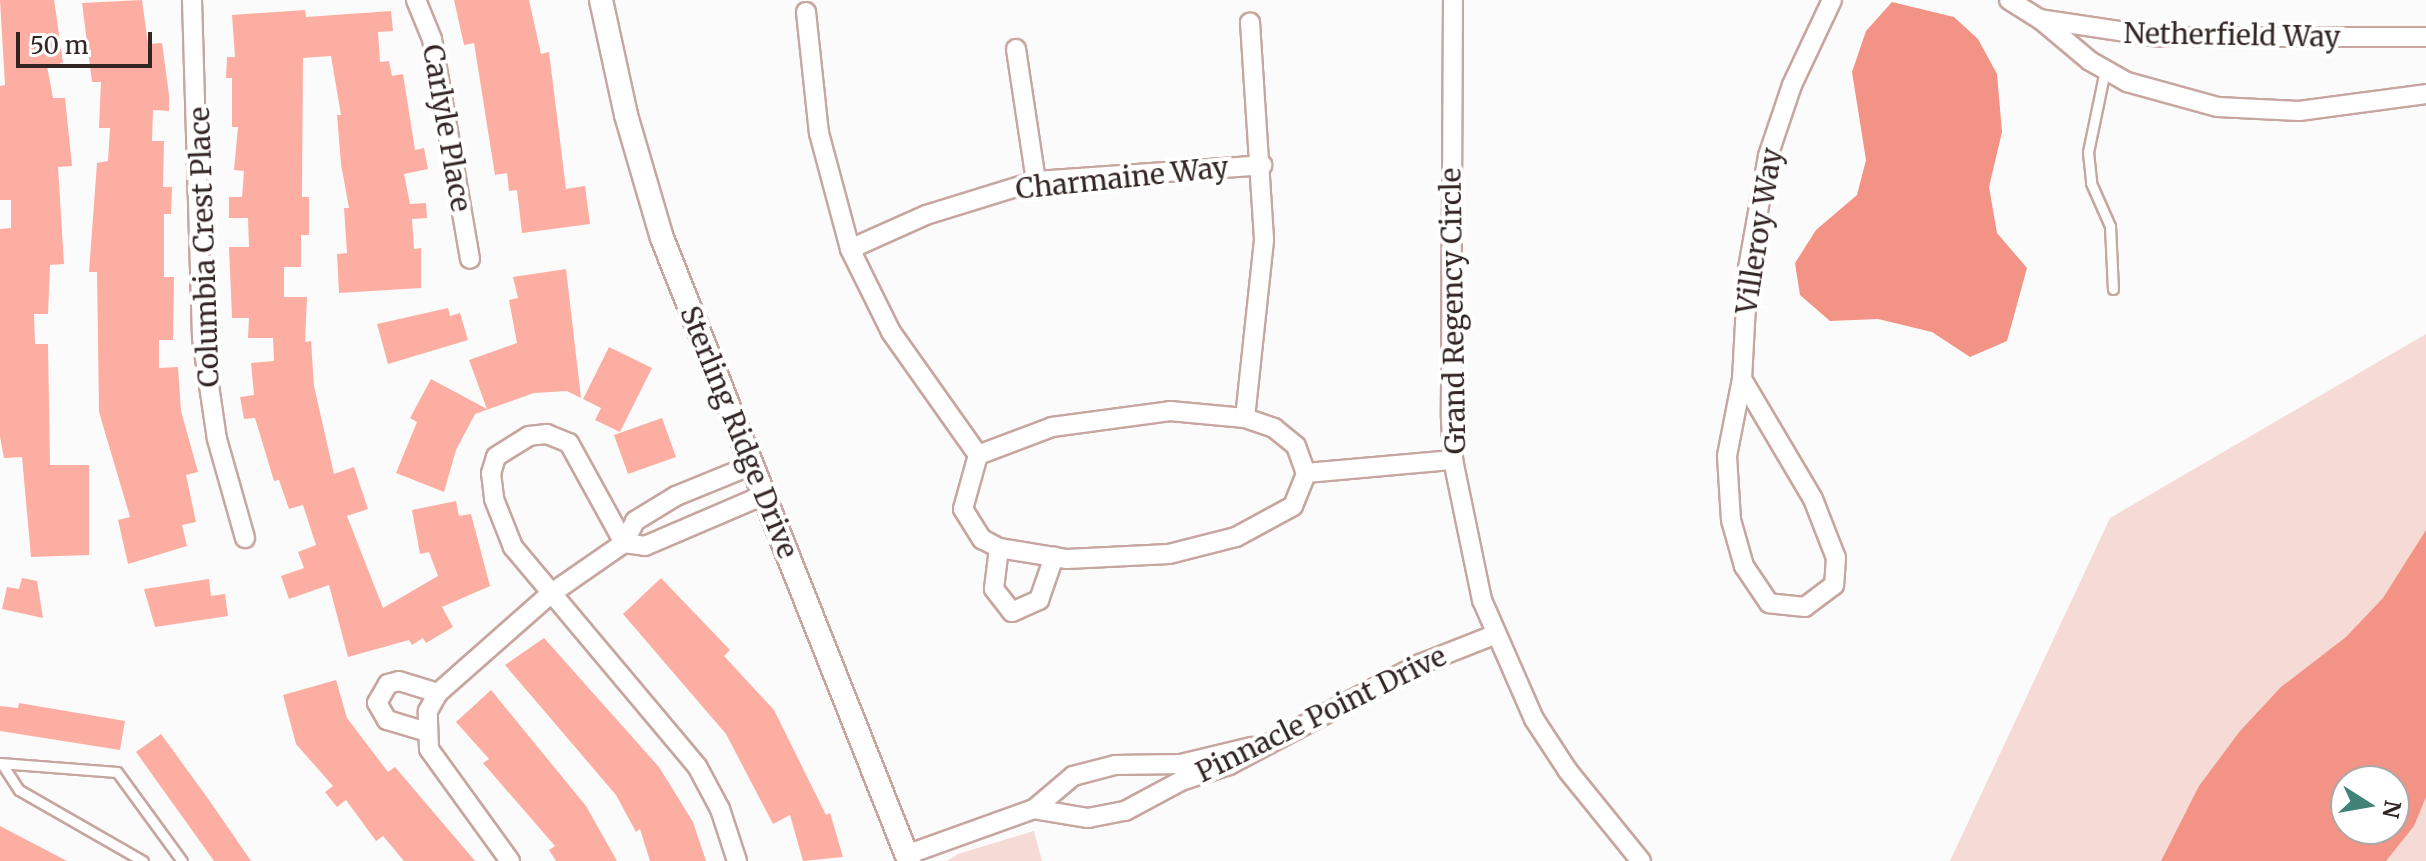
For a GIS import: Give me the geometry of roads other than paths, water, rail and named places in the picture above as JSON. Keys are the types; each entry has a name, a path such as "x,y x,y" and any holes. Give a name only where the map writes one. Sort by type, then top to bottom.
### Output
{"street":[{"name":"Columbia Crest Place","path":"192,0 202,338 217,439 245,538"},
{"name":"Carlyle Place","path":"416,0 432,39 470,259"},
{"name":"Sterling Ridge Drive","path":"601,0 626,115 662,238 907,859"},
{"name":"Grand Regency Circle","path":"1453,0 1453,460 1494,635 1534,719 1568,771 1641,861"},
{"name":"Villeroy Way","path":"1742,379 1813,499 1836,558 1834,585 1805,607 1769,603 1744,566 1731,520 1727,456 1742,379 1748,268 1768,156 1792,85 1832,0"},
{"name":"Netherfield Way","path":"2009,0 2040,19 2105,70 2153,92 2256,111 2343,106 2426,94"},
{"path":"806,12 819,133 850,249 891,332 978,455"},
{"name":"Netherfield Way","path":"2040,19 2129,34 2200,39 2426,37"},
{"path":"1245,418 1263,274 1262,165 1250,22"},
{"path":"1016,49 1036,181"},
{"name":"Charmaine Way","path":"850,249 926,215 1036,181 1262,165"},
{"path":"1170,411 1245,418 1274,428 1296,446 1306,473 1293,506 1236,537 1169,554 1102,560 1054,557 999,548 982,539 963,509 978,455 1052,427 1118,414 1170,411"},
{"path":"624,543 569,443 547,434 506,447 491,473 494,499 513,547 549,595 697,766 720,809 737,861"},
{"path":"1306,473 1453,460"},
{"path":"510,861 438,767 427,732 428,711 438,693 549,595 624,543 635,521 676,496 752,465"},
{"path":"624,543 645,546 764,495"},
{"path":"999,548 994,589 1012,612 1039,600 1054,557"},
{"name":"Pinnacle Point Drive","path":"1034,809 1088,818 1125,811 1150,796 1229,765 1254,747 1420,664 1494,635"},
{"path":"427,732 387,720 377,703 388,684 399,681 438,693"},
{"name":"Pinnacle Point Drive","path":"907,859 1034,809 1073,776 1115,765 1181,764 1254,747"},
{"path":"1140,767 1150,796"}],"lane":[{"path":"2105,70 2088,152 2091,183 2110,226 2113,289"},
{"path":"1,764 19,790 143,861"},
{"path":"1,764 117,772 182,861"}]}
